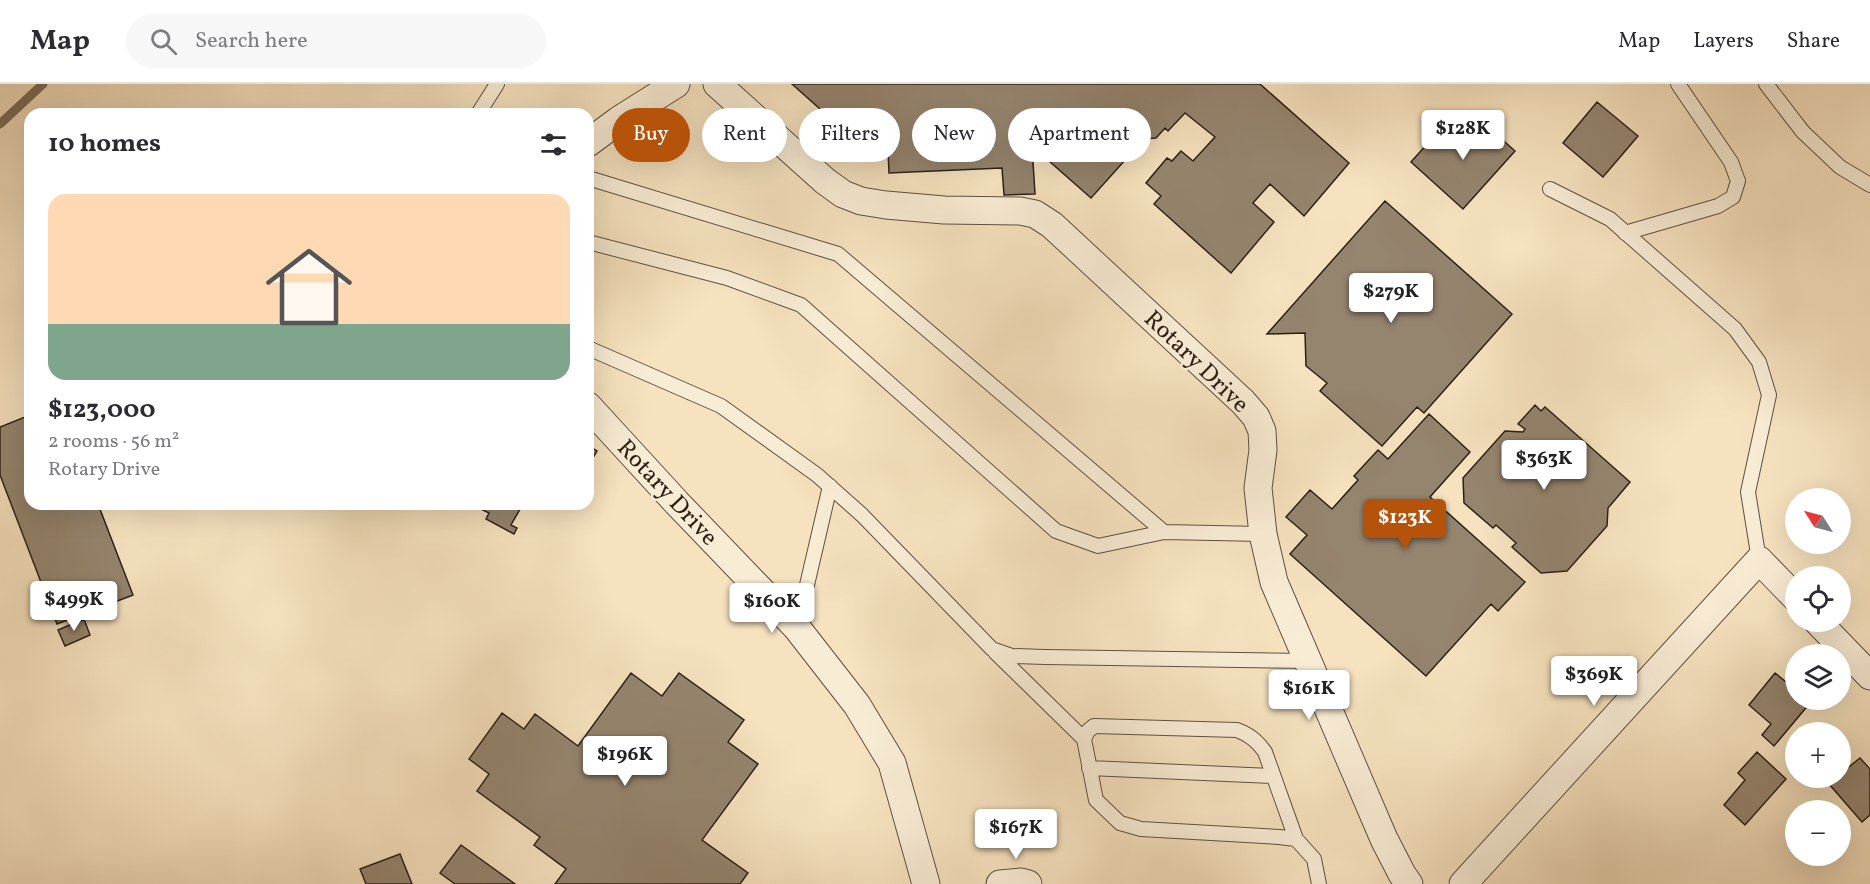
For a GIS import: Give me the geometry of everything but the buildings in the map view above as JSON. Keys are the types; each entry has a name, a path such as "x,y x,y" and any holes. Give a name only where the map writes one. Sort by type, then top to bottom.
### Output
{"street":[{"path":"594,139 676,84"},
{"name":"Rotary Drive","path":"717,84 825,181 843,194 861,201 886,205 944,210 1020,211 1035,214 1052,225 1243,402 1256,417 1262,431 1263,450 1258,488 1263,534 1274,582 1384,839 1409,884"},
{"name":"Rotary Drive","path":"594,413 797,628 857,705 892,763 926,884"},
{"path":"1463,884 1759,560 1785,587"},
{"path":"1828,632 1870,676"},
{"path":"1000,884 1021,882 1028,884"}],"lane":[{"path":"482,108 497,84"},
{"path":"1625,233 1718,206 1733,197 1738,181 1731,162 1678,84"},
{"path":"1766,84 1810,139 1840,167 1870,185"},
{"path":"594,180 838,254 1164,531"},
{"path":"1550,189 1610,219 1735,329 1759,362 1768,395 1748,492 1759,560"},
{"path":"594,244 727,279 801,304 1056,531 1098,546 1164,531 1263,534"},
{"path":"594,351 721,406 830,486 862,515 992,649 1084,739 1096,800 1120,823 1141,829 1296,839"},
{"path":"797,628 830,486"},
{"path":"992,649 1012,656 1308,661"},
{"path":"1084,739 1094,726 1237,730 1248,734 1265,752 1296,839 1314,859 1319,884"},
{"path":"1089,768 1273,776"}],"waterway":[{"path":"0,124 43,84"}]}
